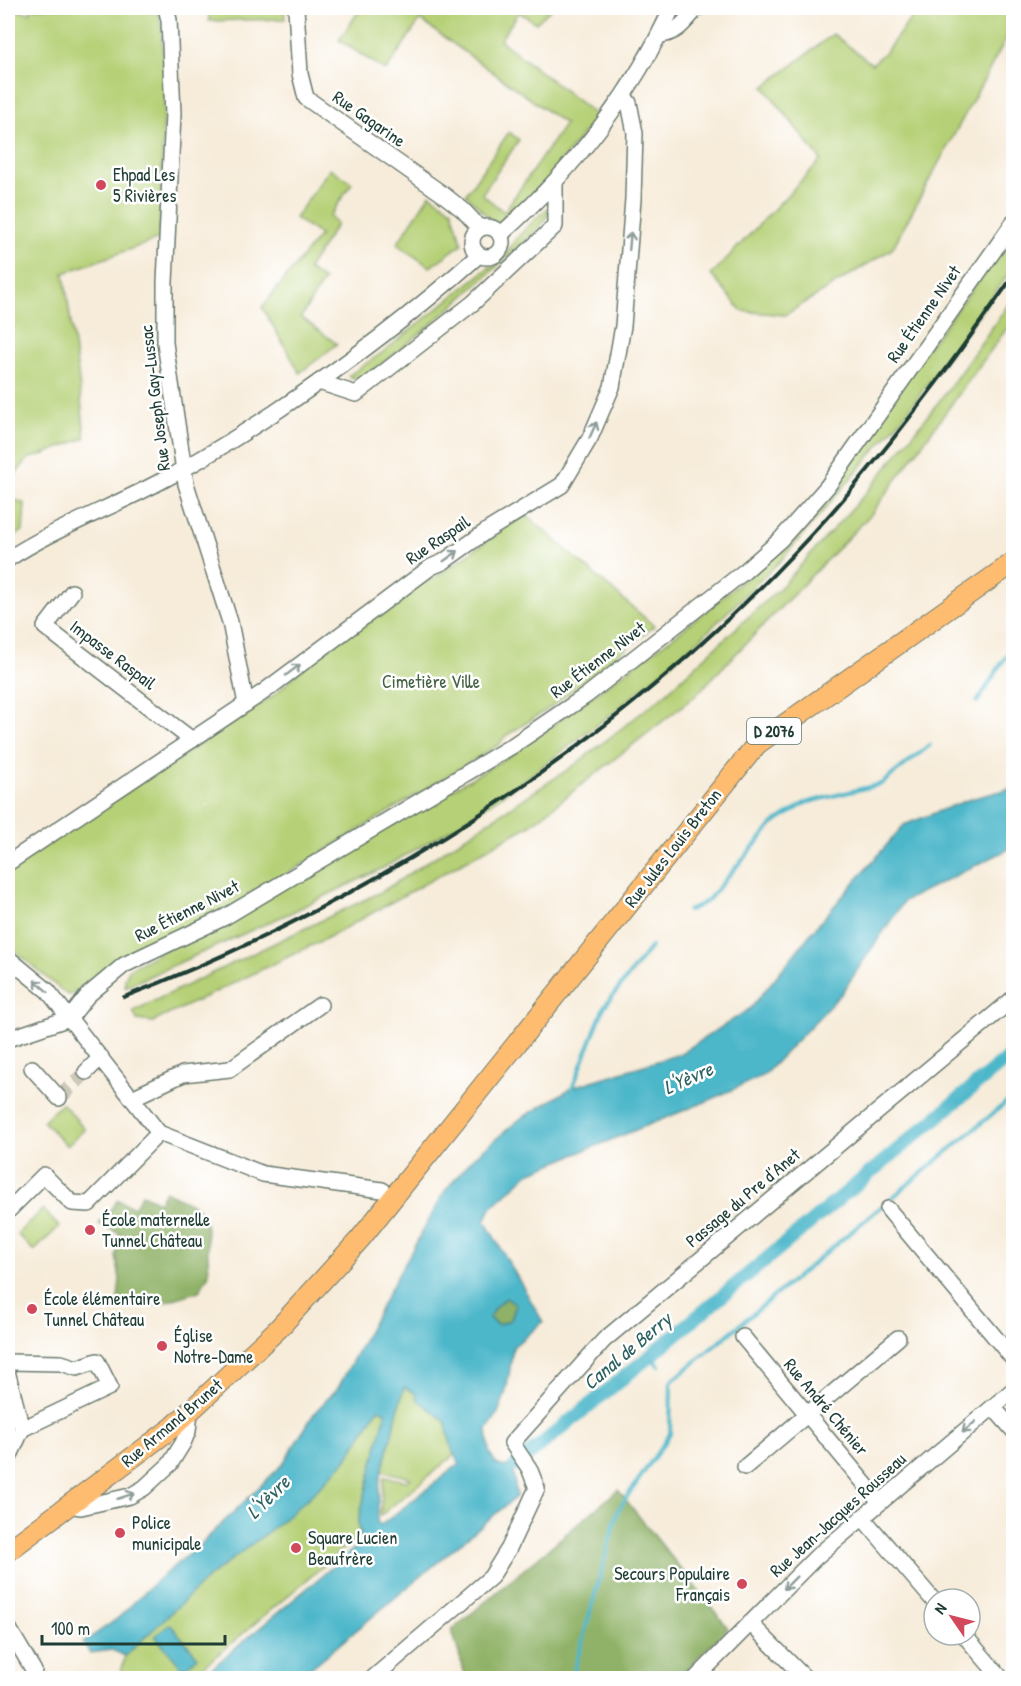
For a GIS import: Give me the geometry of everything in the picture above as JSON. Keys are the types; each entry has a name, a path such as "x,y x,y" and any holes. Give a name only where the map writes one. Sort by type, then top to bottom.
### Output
{"main road":[{"name":"Rue Jules Louis Breton","path":"393,1198 757,744 1014,561"},
{"name":"Rue Armand Brunet","path":"8,1551 190,1412 291,1315 346,1256 393,1198"}],"street":[{"name":"Rue Joseph Gay-Lussac","path":"166,8 169,20 173,114 165,282 165,343 186,486 230,622 246,704"},
{"name":"Rue Gagarine","path":"296,8 300,74 306,98 444,195 480,228"},
{"path":"500,235 555,182 624,96 672,8"},
{"path":"659,35 667,35 677,30 697,8"},
{"name":"Rue Raspail","path":"8,863 246,704 431,567 443,562 488,530 562,485 590,438 612,387 623,326 633,199 635,133 629,103 624,96"},
{"path":"320,382 356,394 473,303 555,226 555,182"},
{"name":"Rue Étienne Nivet","path":"70,1018 88,995 124,964 225,917 512,746 587,695 745,571 780,540 827,488 1014,222"},
{"path":"480,228 494,228 500,235 502,243 499,252 487,257 479,255 473,247 474,234 480,228"},
{"path":"8,559 183,469 237,437 320,382 386,334 479,255"},
{"name":"Impasse Raspail","path":"72,592 45,627 192,740"},
{"path":"8,958 48,991 159,1133 263,1174 382,1190 393,1198"},
{"name":"Passage du Pre d’Anet","path":"373,1678 415,1642 433,1615 509,1548 537,1488 529,1468 515,1449 604,1340 1014,998"},
{"path":"132,1098 183,1074 230,1069 320,1005"},
{"path":"8,1040 70,1018"},
{"path":"86,1072 101,1057"},
{"path":"32,1068 59,1098"},
{"path":"8,1211 44,1175 72,1203 89,1204 159,1133"},
{"path":"888,1209 1014,1360"},
{"name":"Rue André Chénier","path":"743,1337 880,1502"},
{"path":"745,1467 898,1338"},
{"path":"8,1362 61,1363 77,1368 97,1361 110,1387 22,1429"},
{"path":"8,1375 22,1429 8,1460"},
{"name":"Rue Jean-Jacques Rousseau","path":"696,1678 816,1557 1014,1389"},
{"path":"993,1407 1014,1431"},
{"path":"69,1505 81,1507 130,1496 144,1488 170,1464 183,1443 188,1431 190,1412"},
{"path":"862,1517 923,1587"},
{"path":"750,1623 806,1678"},
{"path":"8,1627 34,1671"},
{"path":"974,1647 1001,1678"}],"green space":[{"path":"32,8 138,8 158,11 165,85 159,239 64,273 85,438 29,458 8,483 8,9 30,13"},
{"path":"209,8 284,8 285,19 209,21"},
{"path":"361,8 552,8 536,23 519,12 500,40 597,116 547,180 501,224 490,219 466,194 509,132 519,140 482,194 504,212 565,124 420,20 386,71 339,40"},
{"path":"919,8 1013,8 1013,26 892,249 785,315 742,311 711,275 821,160 764,87 833,34 872,64 887,50"},
{"path":"330,168 352,183 330,216 337,224 308,269 324,280 301,317 337,344 300,373 262,307 320,235 295,218"},
{"path":"430,194 452,210 462,244 430,267 397,244"},
{"path":"548,208 548,215 541,226 431,325 360,380 348,376 383,352 493,266 506,254 530,224"},
{"path":"1013,235 1013,268 904,416 782,559 698,641 614,712 527,778 453,828 383,868 290,913 125,987 129,969 359,844 511,755 681,631 767,560"},
{"path":"1013,298 1013,320 872,513 695,696 530,825 329,937 153,1022 137,1020 133,1011 383,891 572,767 663,696 783,585 873,485 944,395"},
{"path":"8,497 25,504 23,531 8,540"},
{"name":"Cimetière Ville","path":"525,514 654,626 550,708 504,737 500,744 223,913 124,959 71,995 66,994 8,945 8,870 273,696 311,661 427,574 433,579"},
{"path":"62,1103 85,1129 67,1146 43,1121"},
{"path":"165,1191 196,1206 206,1223 209,1274 199,1291 155,1305 118,1299 120,1279 116,1256 120,1234 99,1224 118,1200 134,1208 142,1194 159,1202"},
{"path":"43,1209 59,1227 34,1251 17,1234"},
{"path":"506,1298 516,1305 511,1320 498,1325 489,1318 495,1307"},
{"path":"404,1387 415,1393 417,1399 445,1421 454,1455 380,1516 384,1477 407,1481 411,1478 382,1471"},
{"name":"Square Lucien Beaufrère","path":"378,1408 386,1412 358,1522 360,1535 190,1678 120,1678 125,1656 209,1577 282,1521 346,1460"},
{"path":"618,1490 728,1628 677,1678 466,1678 452,1630"}],"water":[{"name":"L'Yèvre","path":"1013,788 1013,847 904,901 841,994 764,1075 710,1100 529,1173 491,1208 485,1221 543,1322 513,1347 503,1401 487,1429 489,1451 496,1464 505,1467 516,1461 520,1465 513,1473 517,1496 299,1678 200,1678 362,1542 358,1522 386,1412 378,1409 346,1460 316,1491 282,1521 209,1577 125,1656 112,1650 90,1653 83,1643 118,1618 156,1581 201,1544 282,1465 315,1412 338,1388 445,1191 474,1157 520,1119 573,1087 680,1054 751,1008 816,927 904,825 970,799","holes":["506,1298 516,1305 511,1320 497,1325 489,1318 495,1307","404,1387 415,1393 417,1399 445,1421 452,1450 459,1464 381,1525 377,1522 380,1480"]},
{"path":"170,1624 198,1657 183,1669 155,1636"}],"waterway":[{"path":"977,702 1005,658 1014,651"},
{"path":"688,911 707,901 773,824 805,803 881,784 930,745"},
{"path":"572,1089 604,1007 651,947"},
{"name":"Canal de Berry","path":"516,1465 1014,1053"},
{"path":"570,1678 573,1675 618,1510 670,1434 671,1382 1014,1096"},
{"path":"650,1356 659,1366"}],"tunnel":[{"path":"59,1098 86,1072"}],"railway":[{"path":"124,997 224,955 321,907 416,855 507,796 594,733 678,665 757,591 832,512 926,396 1014,275"}],"place":[{"name":"Ehpad Les 5 Rivières","path":"101,185"},
{"name":"École maternelle Tunnel Château","path":"90,1230"},
{"name":"École élémentaire Tunnel Château","path":"32,1309"},
{"name":"Église Notre-Dame","path":"162,1346"},
{"name":"Police municipale","path":"120,1533"},
{"name":"Square Lucien Beaufrère","path":"296,1548"},
{"name":"Secours Populaire Français","path":"742,1584"}]}
